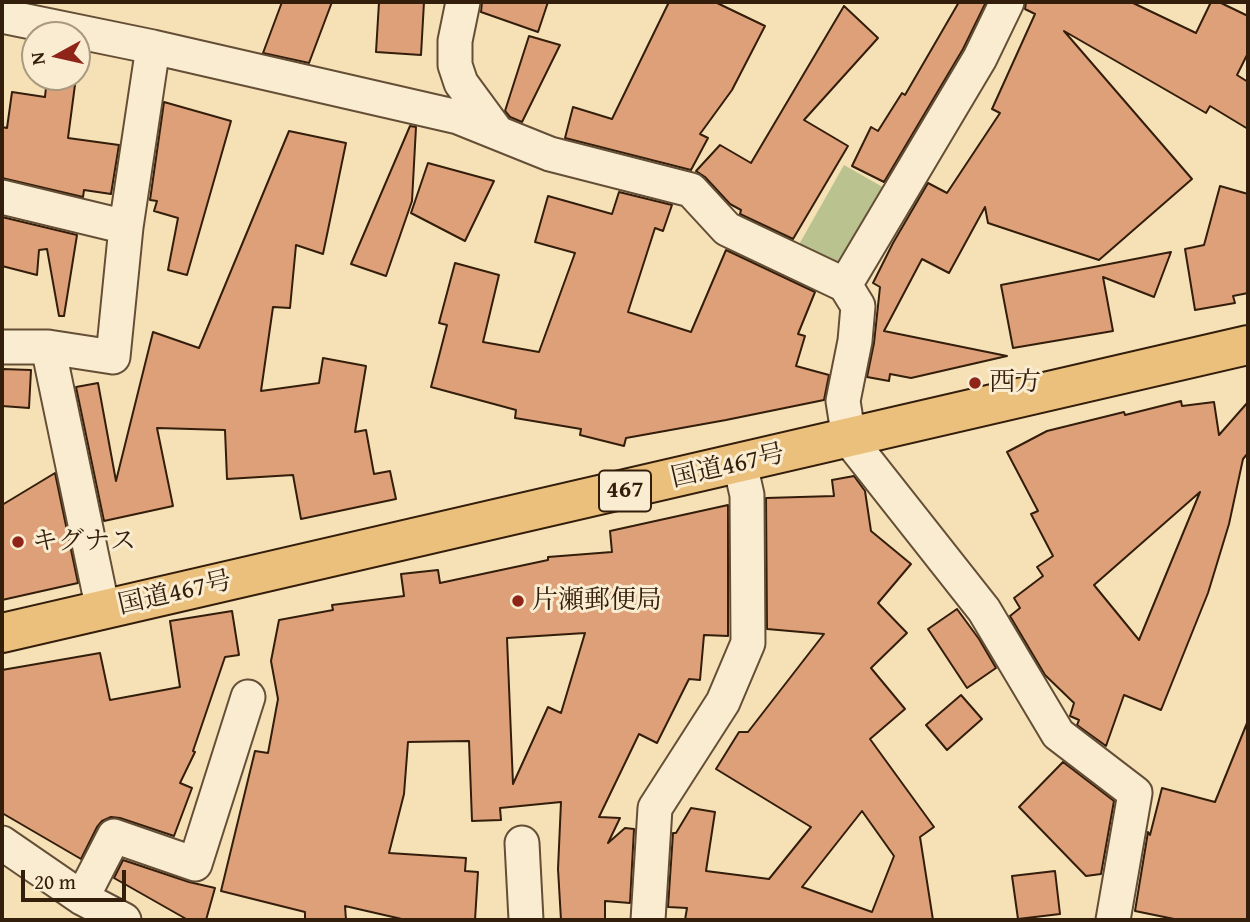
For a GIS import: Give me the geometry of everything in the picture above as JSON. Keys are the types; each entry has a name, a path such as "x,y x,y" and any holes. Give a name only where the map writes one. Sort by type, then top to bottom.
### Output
{"highway":[{"name":"国道467号","path":"2,633 1248,345"}],"street":[{"path":"463,2 455,41 455,65 461,83 498,132"},
{"path":"845,285 980,58 1007,2"},
{"path":"2,16 153,47 458,117 550,154 691,190 727,229 845,285 858,306 855,341 843,401 849,439 984,610 1058,734 1135,793 1113,920"},
{"path":"2,347 48,348 113,357 125,227 153,47"},
{"path":"2,197 125,227"},
{"path":"48,348 103,610"},
{"path":"648,920 655,808 723,702 748,643 747,495 740,464"},
{"path":"82,898 114,836 195,864 248,697"},
{"path":"2,843 82,898 124,920"},
{"path":"522,843 526,920"}],"green space":[{"path":"844,165 888,190 847,263 830,267 797,248"}],"building":[{"path":"282,2 332,2 309,63 263,53"},
{"path":"379,2 424,2 421,55 376,52"},
{"path":"482,2 548,2 538,32 481,12"},
{"path":"669,2 715,2 765,26 732,90 700,134 708,138 691,170 565,138 573,107 612,119"},
{"path":"959,2 986,2 963,49 884,182 852,166 871,127 878,131 902,93 905,95"},
{"path":"1026,2 1131,2 1196,33 1211,2 1219,2 1248,16 1248,53 1237,75 1248,82 1248,129 1210,106 1206,113 1064,31 1192,179 1099,260 988,223 985,207 949,273 922,259 884,331 1007,356 911,378 890,374 889,381 867,377 880,287 873,283 928,183 947,193 1000,113 992,109 1035,14 1025,9"},
{"path":"844,6 878,38 804,120 848,146 793,239 740,214 741,210 730,204 696,171 720,145 751,163"},
{"path":"529,36 560,45 522,122 510,117 505,111"},
{"path":"46,91 74,91 68,138 119,145 111,194 84,190 83,197 2,178 2,127 7,128 12,92 45,97"},
{"path":"164,102 231,121 187,275 168,270 178,218 154,211 157,201 150,200"},
{"path":"410,126 416,127 412,201 386,276 351,264"},
{"path":"289,131 346,143 323,254 296,245 290,308 273,307 261,391 319,383 323,358 366,366 355,432 366,430 374,474 390,471 396,499 301,519 293,475 227,479 225,430 157,428 173,506 104,521 76,387 98,383 116,481 153,332 199,348"},
{"path":"428,163 494,181 465,241 411,213"},
{"path":"1220,186 1248,194 1248,293 1233,296 1235,303 1195,310 1185,249 1204,245"},
{"path":"619,192 672,205 663,231 655,228 628,312 691,332 726,250 815,292 798,334 805,336 796,366 829,375 824,400 626,438 624,446 580,435 581,429 515,418 516,410 431,387 447,325 439,323 455,263 499,275 483,342 539,352 575,253 535,242 548,196 612,214"},
{"path":"2,217 77,235 64,316 59,316 47,249 39,250 37,275 2,266"},
{"path":"1171,252 1154,297 1103,277 1113,331 1013,348 1001,285"},
{"path":"2,369 31,370 29,408 2,406"},
{"path":"1181,401 1182,406 1214,402 1219,435 1248,402 1248,453 1243,459 1229,524 1208,593 1161,710 1124,695 1106,746 1077,725 1079,720 1070,716 1074,703 1045,675 1010,616 1020,608 1014,598 1043,576 1037,567 1053,556 1031,514 1038,511 1007,452 1047,431 1124,412 1125,415","holes":["1200,492 1139,640 1094,585"]},
{"path":"55,473 78,583 2,600 2,505"},
{"path":"854,476 865,491 871,531 911,564 878,603 907,633 871,668 905,709 870,739 934,827 920,837 933,920 685,920 687,908 668,907 673,833 676,833 691,808 715,812 706,871 769,879 811,827 716,769 739,732 748,732 824,634 767,629 766,498 834,496 832,480","holes":["862,811 894,856 872,912 802,887"]},
{"path":"728,505 728,636 704,635 700,680 689,679 657,743 639,734 599,817 620,818 608,843 625,828 634,829 630,903 605,901 605,920 561,920 558,869 561,802 500,808 501,820 472,821 469,741 408,742 404,794 389,853 466,858 465,871 478,872 475,920 406,920 345,906 346,920 305,920 305,912 221,891 255,751 268,753 278,699 271,661 279,620 333,610 332,605 404,596 401,574 438,570 440,583 548,560 548,557 612,552 610,531","holes":["585,633 561,713 548,707 513,784 507,638"]},
{"path":"957,609 996,668 967,688 928,629"},
{"path":"232,611 239,655 225,657 193,751 195,752 180,783 192,788 174,836 111,817 97,827 81,859 2,813 2,670 100,653 110,700 180,687 170,621"},
{"path":"961,695 982,719 947,750 926,725"},
{"path":"1247,723 1248,920 1179,920 1135,911 1148,832 1150,835 1162,788 1215,802"},
{"path":"1063,762 1114,801 1101,874 1086,876 1019,807"},
{"path":"123,860 215,888 206,920 188,920 114,878"},
{"path":"1055,871 1060,914 1018,919 1012,876"}],"place":[{"name":"西方","path":"975,383"},
{"name":"キグナス","path":"18,542"},
{"name":"片瀬郵便局","path":"518,601"}]}
